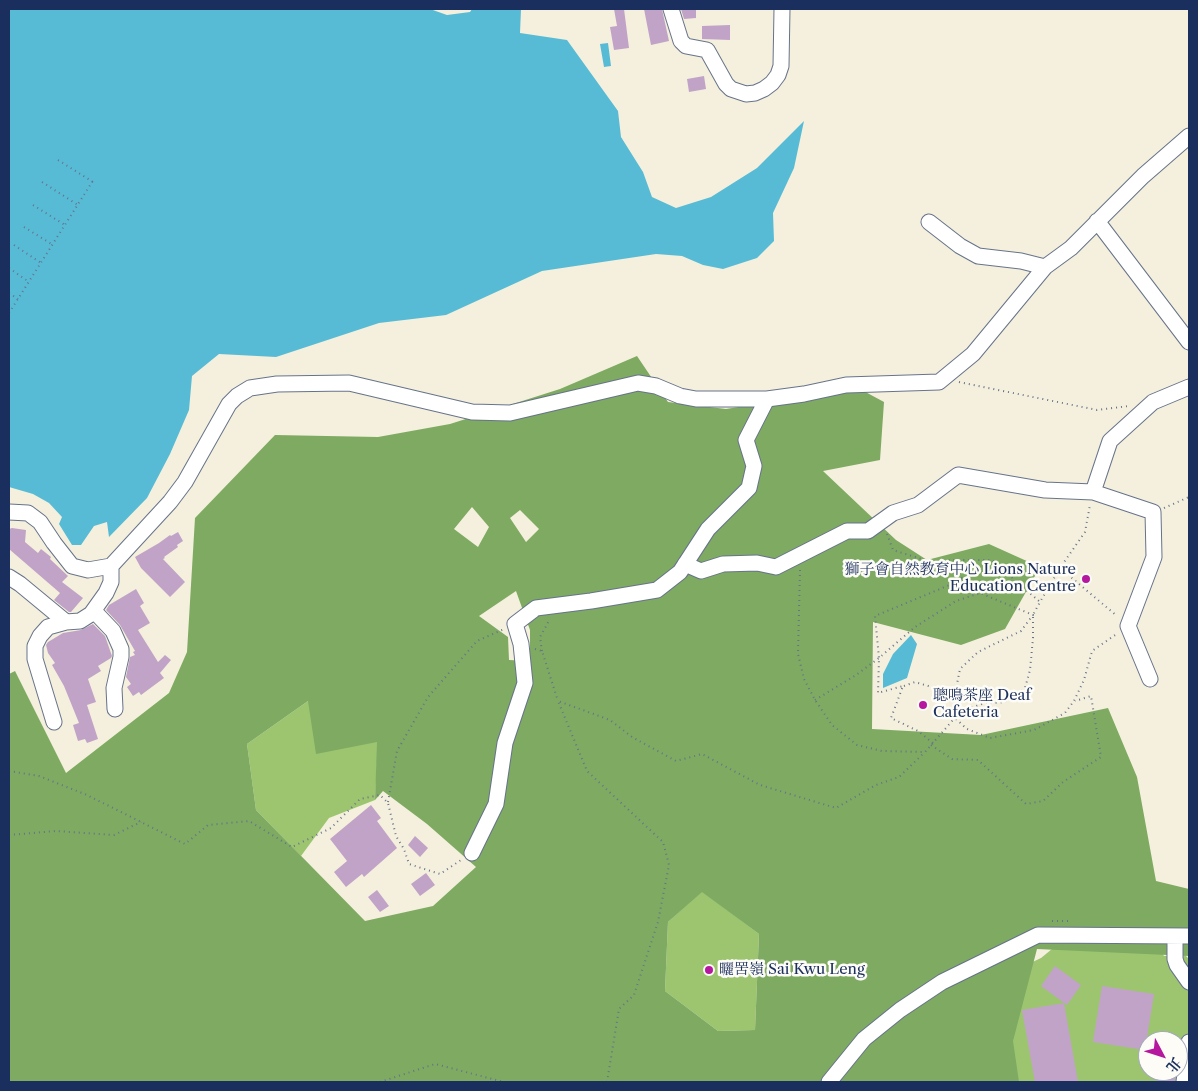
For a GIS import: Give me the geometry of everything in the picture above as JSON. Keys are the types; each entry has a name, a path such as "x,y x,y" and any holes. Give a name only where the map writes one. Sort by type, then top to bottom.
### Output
{"street":[{"path":"671,9 681,41 686,46 707,50 722,78 732,90 746,94 764,89 778,75 781,66 782,9"},
{"path":"9,512 28,512 40,522 72,566 88,570 111,566 170,502 185,482 230,404 237,396 250,388 277,384 348,383 472,412 510,413 638,383 656,386 680,396 696,399 767,399 804,394 846,385 939,382 973,354 1044,268 1071,248 1143,176 1189,136"},
{"path":"1097,221 1189,342"},
{"path":"929,222 960,246 978,256 1021,261 1044,268"},
{"path":"1092,492 1110,441 1153,402 1189,387"},
{"path":"472,853 496,804 505,743 525,683 521,644 515,624 536,608 657,590 680,572 708,529 749,488 754,466 746,440 767,399"},
{"path":"685,564 701,571 724,564 757,563 776,567 846,532 868,531 893,513 918,505 958,475 1045,490 1092,492 1153,512 1154,557 1128,626 1150,679"},
{"path":"54,722 35,659 35,646 40,636 48,627 66,622 80,621 94,611 111,582 111,566"},
{"path":"9,577 66,622"},
{"path":"94,611 113,631 121,649 114,688 115,709"},
{"path":"829,1082 864,1039 900,1010 942,982 1038,935 1182,936 1175,959 1189,982"},
{"path":"1184,1082 1189,1042"}],"path":[{"path":"9,313 93,181 58,160"},
{"path":"42,182 78,205"},
{"path":"33,205 65,225"},
{"path":"24,227 53,245"},
{"path":"14,245 41,263"},
{"path":"9,268 29,282"},
{"path":"9,293 18,299"},
{"path":"948,375 958,382 1097,410 1153,402"},
{"path":"960,712 955,694 960,669 978,652 1021,631 1033,615 1060,568 1084,532 1092,492"},
{"path":"1153,512 1189,497"},
{"path":"881,521 893,550 931,562 992,560 1040,602"},
{"path":"801,555 798,654 804,679 815,700 832,725 858,745 882,751 925,752"},
{"path":"954,560 950,572 964,579 875,616 879,658 878,692 915,682 955,694"},
{"path":"955,718 967,729 990,738 1034,730 1065,713 1074,701 1084,680 1092,651 1128,626 1060,568"},
{"path":"815,700 856,675 915,627 956,601 980,593 1033,615"},
{"path":"558,701 610,720 632,737 676,761 702,754 760,785 836,808 876,785 899,777 925,752 960,712 987,702 999,703 1013,699 1025,688 1030,670 1033,615"},
{"path":"472,853 440,874 410,864 396,836 388,803 398,751 428,697 477,641 515,624"},
{"path":"521,644 542,651 558,701 586,771 663,842 669,865 658,922 634,995 619,1009 606,1082"},
{"path":"903,686 891,718 918,731 952,759 978,760 1026,804 1044,801 1063,782 1101,757 1091,696 1074,701"},
{"path":"9,771 39,776 87,795 185,844 208,825 250,821 292,847 332,828 360,799 380,795 388,803"},
{"path":"9,836 56,831 114,835 141,822"},
{"path":"380,1082 435,1064 504,1082"}],"green space":[{"path":"637,356 668,402 726,409 858,388 884,402 880,460 823,471 896,540 927,560 989,544 1040,567 1005,629 961,645 873,622 872,729 981,735 1108,708 1137,777 1156,881 1189,889 1189,956 1037,949 1013,1041 1019,1082 9,1082 9,674 15,671 66,773 169,693 187,652 195,518 275,435 378,437 450,424 560,389","holes":["472,507 489,527 478,547 454,529","520,510 539,529 526,542 510,518","516,591 530,630 530,661 509,660 508,637 479,616","308,701 316,754 377,742 375,800 383,791 427,824 476,867 433,906 365,921 256,810 247,744","702,892 759,934 755,1030 718,1031 665,991 668,922"]},
{"path":"308,701 378,742 375,800 329,818 301,856 256,810 247,744"},
{"path":"702,891 759,934 755,1030 718,1031 665,991 668,922"},
{"path":"1158,947 1164,956 1185,955 1189,959 1189,1082 871,1082 999,978 1041,958 1052,949"}],"water":[{"path":"9,9 430,9 447,15 470,12 472,9 521,9 520,33 567,40 618,111 621,137 643,172 652,197 676,208 711,197 757,168 804,121 794,168 773,213 774,241 757,258 723,269 703,265 682,256 656,254 542,271 446,315 379,323 276,357 219,354 192,376 189,410 170,454 147,498 109,537 107,522 94,526 81,545 72,545 59,524 62,517 49,503 33,494 9,487"},
{"path":"608,43 611,66 604,67 600,44"},
{"path":"911,635 917,644 907,678 883,688 883,674 893,654"}],"building":[{"path":"614,9 624,9 629,48 614,50 610,27 617,26"},
{"path":"644,9 662,9 669,41 651,45"},
{"path":"681,9 696,9 696,18 684,19"},
{"path":"730,25 730,40 702,39 702,26"},
{"path":"704,76 706,89 689,92 687,79"},
{"path":"9,529 26,530 25,542 38,553 41,549 68,576 62,582 83,598 71,612 54,600 60,593 9,549"},
{"path":"178,532 183,541 163,559 185,582 170,597 141,568 135,557"},
{"path":"136,589 144,603 140,606 150,623 138,630 158,662 165,655 171,660 160,673 164,678 141,695 139,692 133,696 127,687 131,684 126,677 130,657 135,655 133,652 135,651 120,625 106,610 109,605"},
{"path":"93,624 105,636 112,656 98,666 101,671 88,679 96,702 87,705 98,739 87,743 85,739 78,741 73,725 79,723 64,686 52,665 55,663 48,653 46,645 63,633 81,630"},
{"path":"371,805 381,818 377,821 397,848 364,877 362,874 346,887 334,872 347,861 330,839"},
{"path":"415,836 428,848 420,857 408,845"},
{"path":"426,873 435,885 420,896 411,884"},
{"path":"377,890 389,906 380,912 368,897"},
{"path":"1055,966 1081,985 1067,1005 1041,986"},
{"path":"1102,986 1154,994 1148,1031 1138,1031 1138,1049 1093,1042"},
{"path":"1064,1003 1078,1082 1035,1082 1022,1010"},
{"path":"1158,1081 1175,1081 1175,1082"}],"place":[{"name":"獅子會自然教育中心 Lions Nature Education Centre","path":"1086,579"},
{"name":"聰鳴茶座 Deaf Cafeteria","path":"923,705"},
{"name":"曬罟嶺 Sai Kwu Leng","path":"709,970"}]}
